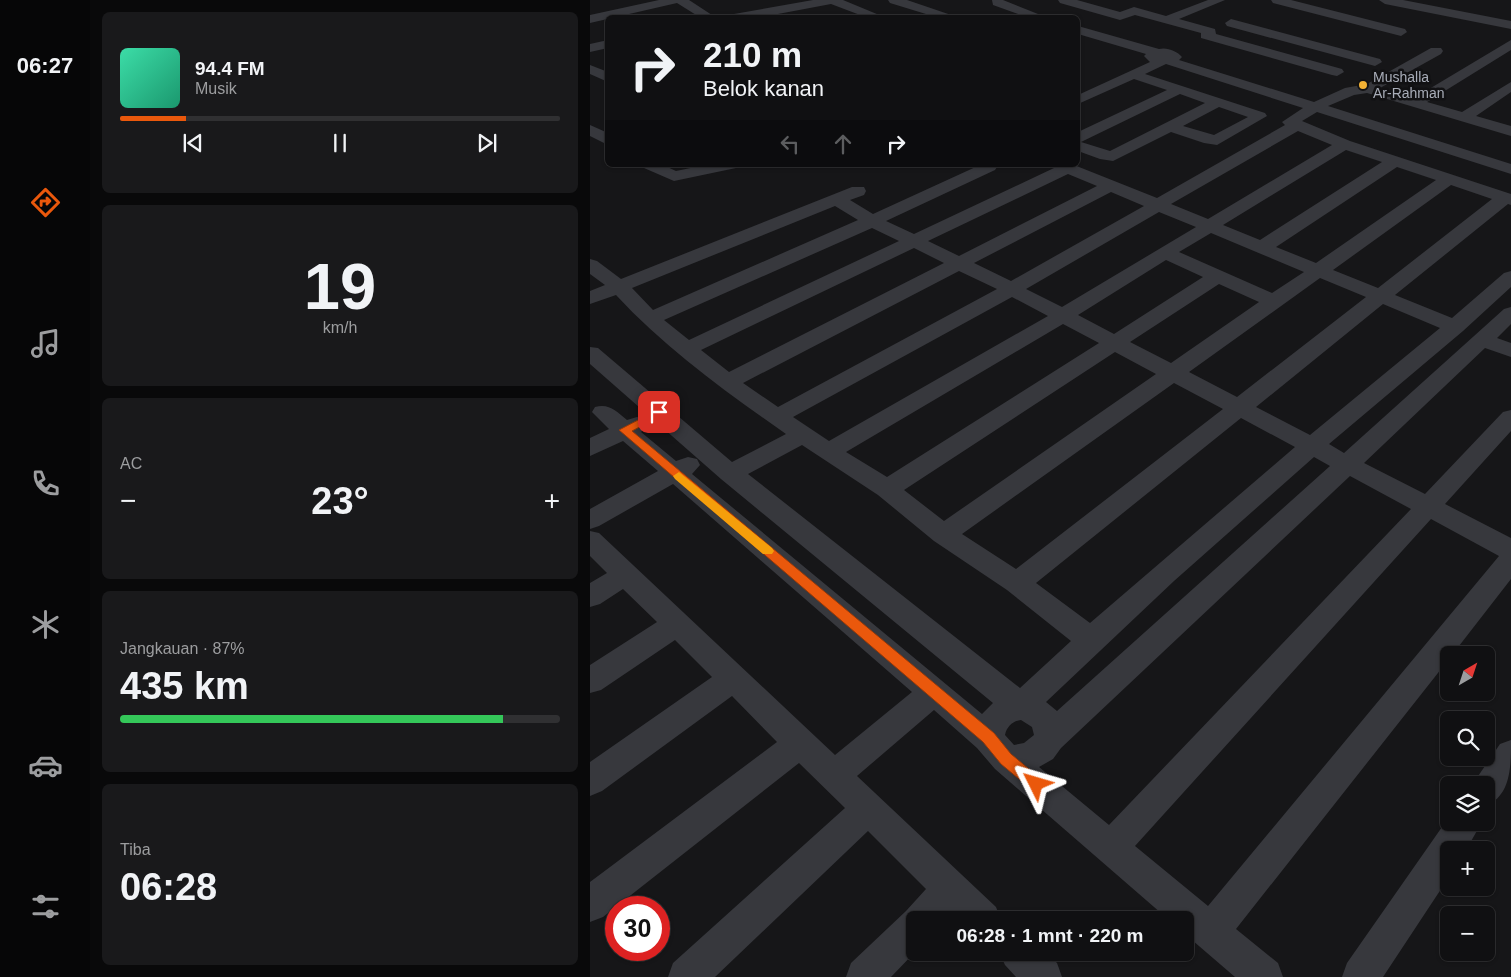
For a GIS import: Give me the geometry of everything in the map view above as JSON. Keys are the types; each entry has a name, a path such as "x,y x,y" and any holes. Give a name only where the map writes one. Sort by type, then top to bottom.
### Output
{"street":[{"path":"634,0 657,15"},
{"path":"616,15 676,0"},
{"path":"680,0 706,15"},
{"path":"740,14 786,2 833,0 886,12 912,6 946,15"},
{"path":"1064,0 1120,16"},
{"path":"1088,7 1107,0"},
{"path":"1166,20 1219,0"},
{"path":"1262,8 1277,0 1401,32"},
{"path":"786,2 810,15"},
{"path":"1080,33 1156,3"},
{"path":"1012,15 991,4 1031,15"},
{"path":"1381,5 1405,17"},
{"path":"1381,5 1511,25"},
{"path":"597,6 610,15"},
{"path":"1134,11 1238,44 1337,72"},
{"path":"935,15 940,13"},
{"path":"1080,99 1135,75 1167,54 1247,15"},
{"path":"590,19 605,17"},
{"path":"1231,22 1375,62"},
{"path":"1080,33 1104,41 1167,54 1308,101 1498,157 1511,169"},
{"path":"1415,103 1509,41"},
{"path":"1215,54 1238,44"},
{"path":"1371,88 1436,51"},
{"path":"1080,88 1122,68 1167,54"},
{"path":"1256,66 1277,55"},
{"path":"1297,78 1318,67"},
{"path":"590,69 605,76"},
{"path":"1135,75 1260,116 1218,140 1210,140 1171,127"},
{"path":"1464,117 1511,86"},
{"path":"1508,199 1344,144 1295,126 1290,122 1308,101 1362,88 1371,88 1511,131"},
{"path":"1080,137 1178,90"},
{"path":"1080,147 1106,156 1113,156 1218,102"},
{"path":"590,114 605,122"},
{"path":"776,417 1012,289 1295,126"},
{"path":"590,130 605,137"},
{"path":"828,452 1062,316 1344,144"},
{"path":"1261,248 1395,161"},
{"path":"654,167 674,176 720,167"},
{"path":"650,319 989,167"},
{"path":"687,349 913,242 1062,167"},
{"path":"1066,167 1456,327"},
{"path":"943,534 1449,180"},
{"path":"727,382 1110,186"},
{"path":"590,298 858,191"},
{"path":"1017,583 1379,296 1508,199"},
{"path":"837,200 872,221 1012,289 1236,408 1347,463 1511,550"},
{"path":"1165,253 1275,302"},
{"path":"590,265 619,286 650,319 727,382 776,417 887,490 943,534 1017,583 1090,639"},
{"path":"1021,707 1090,639 1312,445 1456,327 1511,276"},
{"path":"887,490 1217,277"},
{"path":"997,748 1030,757 1039,753 1050,738 1347,463 1484,340 1511,313"},
{"path":"1484,340 1511,351"},
{"path":"590,353 730,473 876,593 1021,707"},
{"path":"596,415 636,393"},
{"path":"590,448 659,412"},
{"path":"596,415 624,430 674,472 934,692 1111,847 1264,977"},
{"path":"1111,847 1429,508 1511,417"},
{"path":"730,473 803,435"},
{"path":"590,520 708,454"},
{"path":"590,540 974,911"},
{"path":"1211,932 1511,560"},
{"path":"590,596 626,574"},
{"path":"844,616 876,593"},
{"path":"590,681 677,624"},
{"path":"590,781 733,678"},
{"path":"834,776 934,692"},
{"path":"997,748 994,719 1010,708 1031,708 1046,720 1050,738"},
{"path":"590,904 800,743"},
{"path":"1495,778 1511,754"},
{"path":"687,977 868,809"},
{"path":"1361,977 1459,831"},
{"path":"930,911 951,889"},
{"path":"865,977 906,935"},
{"path":"1027,961 1043,977"}],"slow traffic":[{"path":"679,476 768,551"}],"place":[{"name":"Mushalla Ar-Rahman","path":"1363,85"}],"route":[{"path":"659,412 624,430 988,738 1006,759 1036,784"}]}
